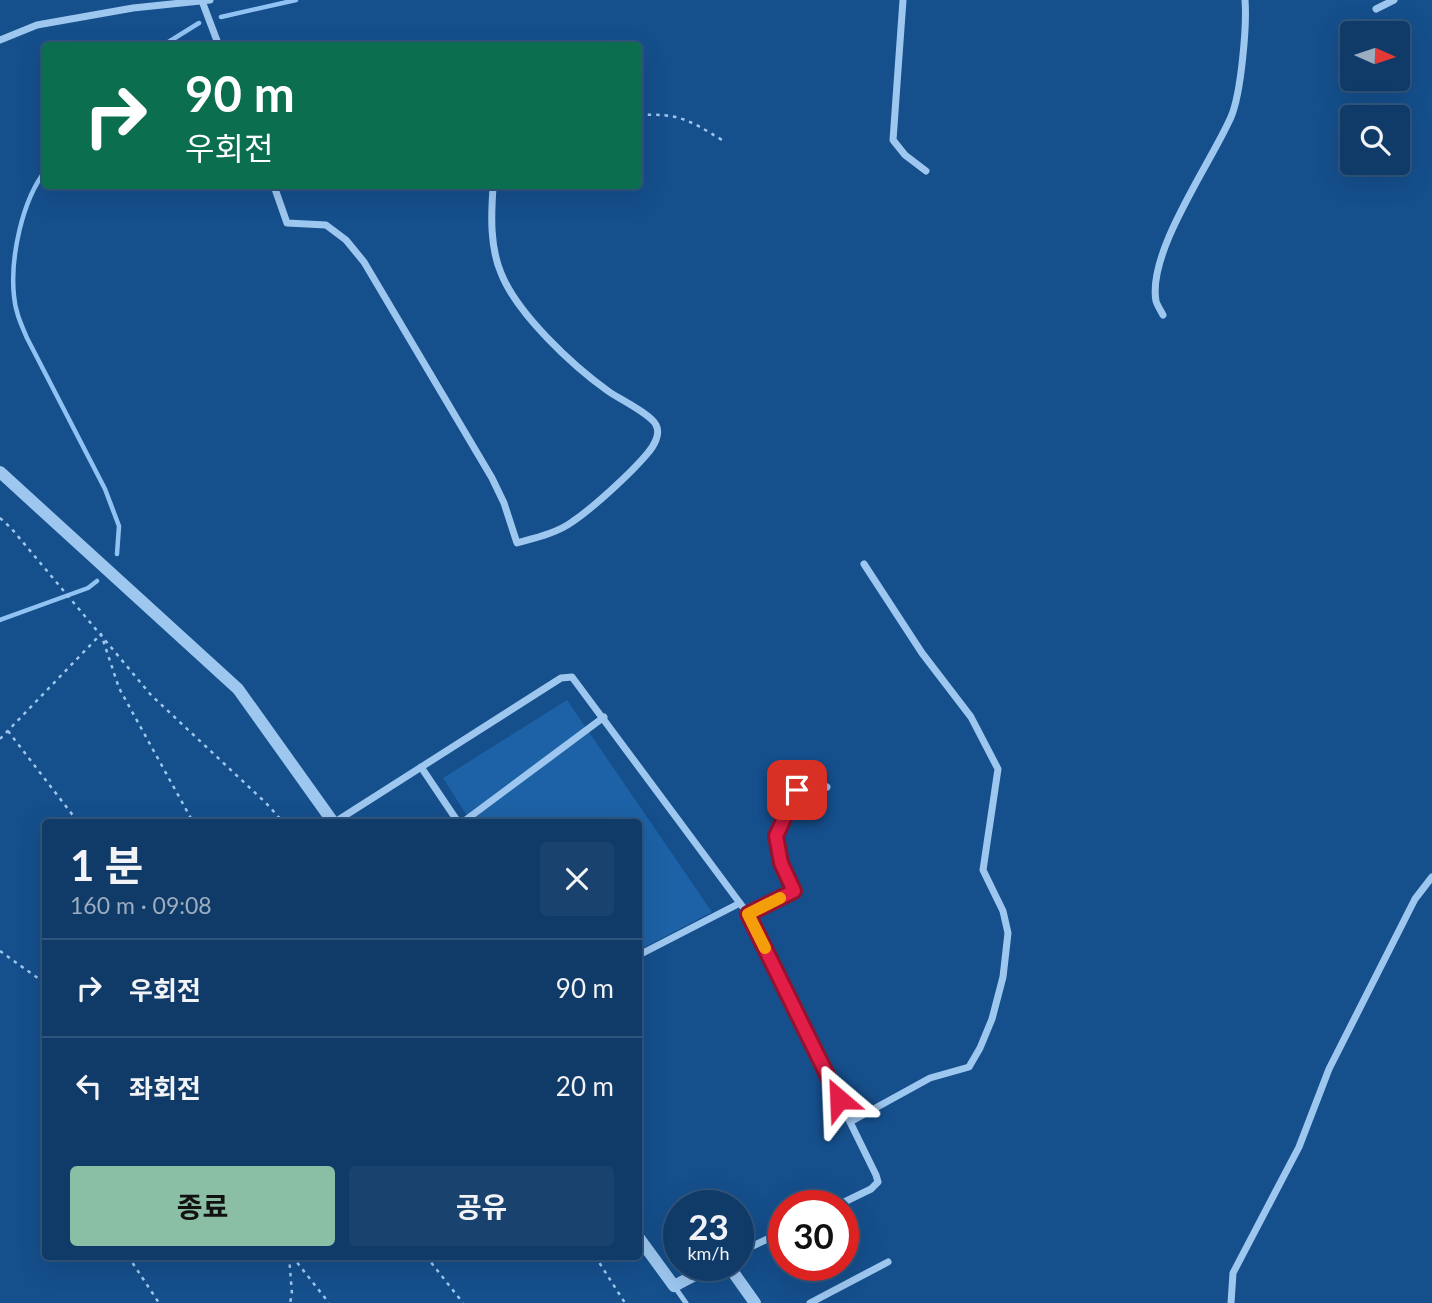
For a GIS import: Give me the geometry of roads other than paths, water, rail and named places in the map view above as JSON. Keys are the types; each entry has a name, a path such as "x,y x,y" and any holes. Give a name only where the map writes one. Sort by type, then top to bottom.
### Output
{"street":[{"path":"902,0 893,141 905,155 926,171"},
{"path":"1163,315 1156,301 1157,274 1165,246 1232,115 1243,54 1245,0"},
{"path":"1376,9 1394,0"},
{"path":"0,40 37,25 133,8 206,1 218,42"},
{"path":"275,189 287,223 326,225 346,240 364,262 492,478 504,503 517,543 571,524 647,454 658,435 657,426 650,417 597,383 538,327 517,301 501,274 495,252 491,212 493,189"},
{"path":"0,472 238,689 332,819"},
{"path":"850,1122 930,1078 969,1067 992,1019 1003,976 1008,933 1003,911 983,870 998,769 971,716 922,653 864,565"},
{"path":"339,819 561,678 572,677 748,914 878,1182 859,1195"},
{"path":"464,819 604,718"},
{"path":"421,767 458,819"},
{"path":"748,914 794,891 781,863 776,836 797,790 814,781 827,787"},
{"path":"1231,1303 1233,1273 1299,1147 1329,1069 1415,899 1432,877"},
{"path":"642,954 740,903"},
{"path":"642,1242 674,1286 684,1281"},
{"path":"810,1303 888,1262"},
{"path":"739,1281 755,1303"}],"lane":[{"path":"674,1286 686,1303"}],"waterway":[{"path":"221,17 296,0"},
{"path":"168,42 199,23"},
{"path":"42,176 24,213 16,247 13,281 15,302 27,338 105,489 119,526 117,554"},
{"path":"0,620 88,588 97,581"}]}
